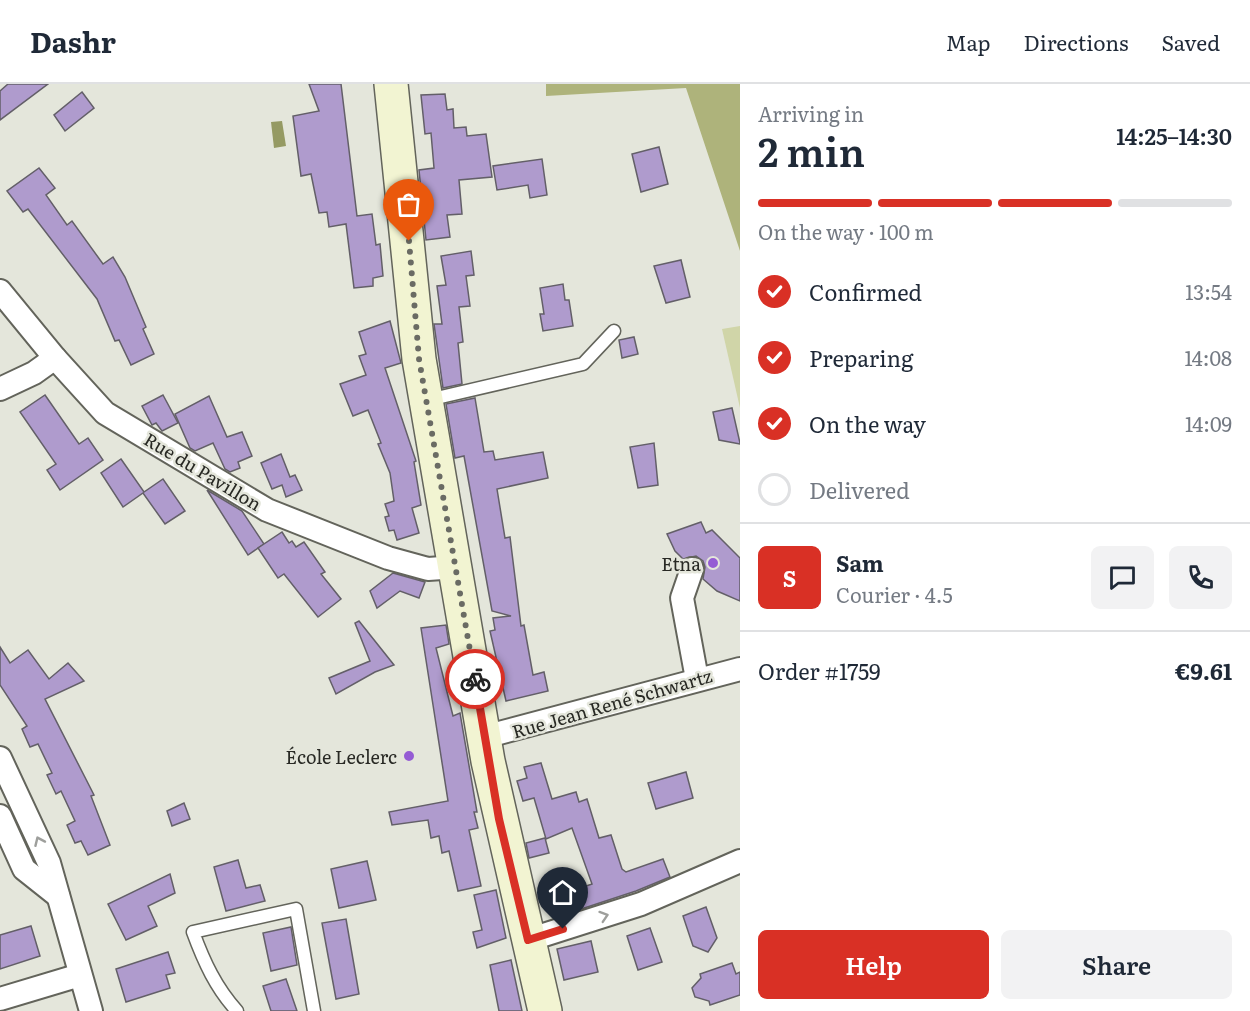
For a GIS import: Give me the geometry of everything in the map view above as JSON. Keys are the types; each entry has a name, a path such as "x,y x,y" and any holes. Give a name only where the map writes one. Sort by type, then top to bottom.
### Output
{"main road":[{"path":"391,84 419,359 499,819 545,1011"}],"street":[{"name":"Rue du Pavillon","path":"0,291 55,358 105,413 267,510 388,558 428,569 457,567"},
{"path":"0,389 34,373 55,358"},
{"path":"692,569 682,598 697,680"},
{"name":"Rue Jean René Schwartz","path":"484,737 740,668"},
{"path":"0,758 49,863 91,1011"},
{"path":"0,816 24,869 58,896"},
{"path":"528,940 640,904 740,861"},
{"path":"0,999 80,975"}],"lane":[{"path":"427,400 583,364 614,330"},
{"path":"237,1011 223,996 205,965 193,932 296,909 314,1011"}],"shaded area":[{"path":"546,84 740,84 740,251 686,88 546,96"},
{"path":"282,121 286,146 274,148 271,122"},
{"path":"740,326 740,408 722,329"}],"building":[{"path":"8,84 48,84 0,120 0,91"},
{"path":"309,84 341,84 357,216 372,214 376,245 380,244 383,276 373,278 373,286 354,288 346,224 329,227 327,212 319,213 311,174 301,176 293,116 319,111"},
{"path":"82,92 94,108 65,131 54,115"},
{"path":"445,94 447,110 453,109 454,128 466,127 467,136 486,134 492,177 459,180 462,214 447,215 450,237 426,240 419,170 434,168 431,133 425,134 421,95"},
{"path":"659,147 668,184 641,192 632,154"},
{"path":"542,159 547,195 530,198 528,185 497,190 493,166"},
{"path":"39,168 55,188 46,195 67,225 72,221 103,264 113,257 125,277 146,327 143,329 154,354 131,365 119,340 115,341 97,299 28,209 23,212 7,191"},
{"path":"471,251 474,275 466,276 470,306 459,307 463,342 458,343 462,384 443,388 434,324 442,324 437,286 446,285 441,256"},
{"path":"681,260 690,297 666,303 654,266"},
{"path":"563,284 565,300 569,300 573,326 543,331 540,314 544,314 540,288"},
{"path":"390,321 401,363 385,368 416,461 414,462 421,505 412,508 419,533 397,540 394,530 389,531 385,517 389,516 385,504 394,501 390,473 378,444 381,443 368,410 353,416 340,384 366,375 359,356 366,354 359,332"},
{"path":"634,337 638,354 622,358 619,340"},
{"path":"45,395 79,444 88,438 103,460 60,490 47,470 56,464 20,412"},
{"path":"163,395 178,423 162,431 156,423 152,425 142,406"},
{"path":"209,396 227,437 242,432 252,456 238,462 240,468 230,472 225,469 213,443 195,451 190,448 175,414"},
{"path":"475,398 484,452 493,451 495,460 543,452 548,478 497,489 505,538 510,537 521,626 524,625 533,675 544,672 548,691 506,701 490,631 495,630 493,618 511,616 492,611 464,456 455,458 446,404"},
{"path":"732,408 740,444 719,440 713,412"},
{"path":"654,443 658,485 638,488 630,447"},
{"path":"281,454 290,477 295,475 302,490 286,497 282,485 272,489 261,463"},
{"path":"121,459 144,492 163,479 185,511 165,524 143,493 123,507 101,473"},
{"path":"207,490 242,511 264,544 248,555"},
{"name":"Etna","path":"701,522 706,533 712,530 740,558 740,601 717,591 703,579 705,567 703,561 696,556 683,559 675,551 667,534"},
{"path":"282,532 289,543 292,541 296,547 304,542 325,572 321,574 341,599 318,617 284,574 278,578 258,548"},
{"path":"393,573 425,582 419,598 400,591 377,608 370,591"},
{"path":"359,621 394,665 375,672 336,694 329,678 370,661 355,623"},
{"path":"446,625 449,644 436,648 453,716 460,713 477,812 474,812 478,828 469,830 481,886 458,891 449,851 442,853 439,836 431,838 428,820 392,825 389,812 448,801 421,628"},
{"path":"0,647 10,663 28,650 49,679 68,663 84,681 45,699 94,795 91,796 110,845 88,855 81,841 75,843 67,825 75,821 61,791 56,794 47,775 52,773 38,744 30,747 22,729 27,726 0,685"},
{"path":"541,763 552,799 576,792 579,802 587,799 599,838 611,835 622,869 626,872 663,859 670,877 566,914 560,895 592,884 572,828 546,839 534,798 523,801 517,781 527,778 524,767"},
{"path":"686,772 693,798 656,809 648,783"},
{"path":"184,803 190,819 172,826 167,811"},
{"path":"545,838 549,853 529,858 526,843"},
{"path":"238,860 246,888 260,885 265,901 226,911 214,867"},
{"path":"367,861 376,900 339,908 331,869"},
{"path":"170,874 175,893 148,906 157,926 126,940 108,904"},
{"path":"496,890 506,938 477,948 473,932 482,930 474,895"},
{"path":"706,907 717,938 708,952 693,946 683,916"},
{"path":"346,919 359,994 336,999 322,923"},
{"path":"31,926 40,956 0,969 0,935"},
{"path":"291,927 297,965 271,971 263,933"},
{"path":"650,928 662,962 638,970 627,936"},
{"path":"591,941 598,972 564,980 557,949"},
{"path":"168,952 175,973 166,975 170,988 126,1002 116,969"},
{"path":"511,960 522,1011 499,1011 490,965"},
{"path":"732,963 736,974 740,972 740,995 710,1005 709,1001 695,997 692,988 701,978 700,974"},
{"path":"286,979 297,1011 271,1011 263,986"}],"way so far":[{"path":"409,241 419,359 475,679"}],"place":[{"name":"Etna","path":"713,563"},
{"name":"École Leclerc","path":"409,756"}],"route":[{"path":"475,679 499,819 528,940 563,929"}]}
